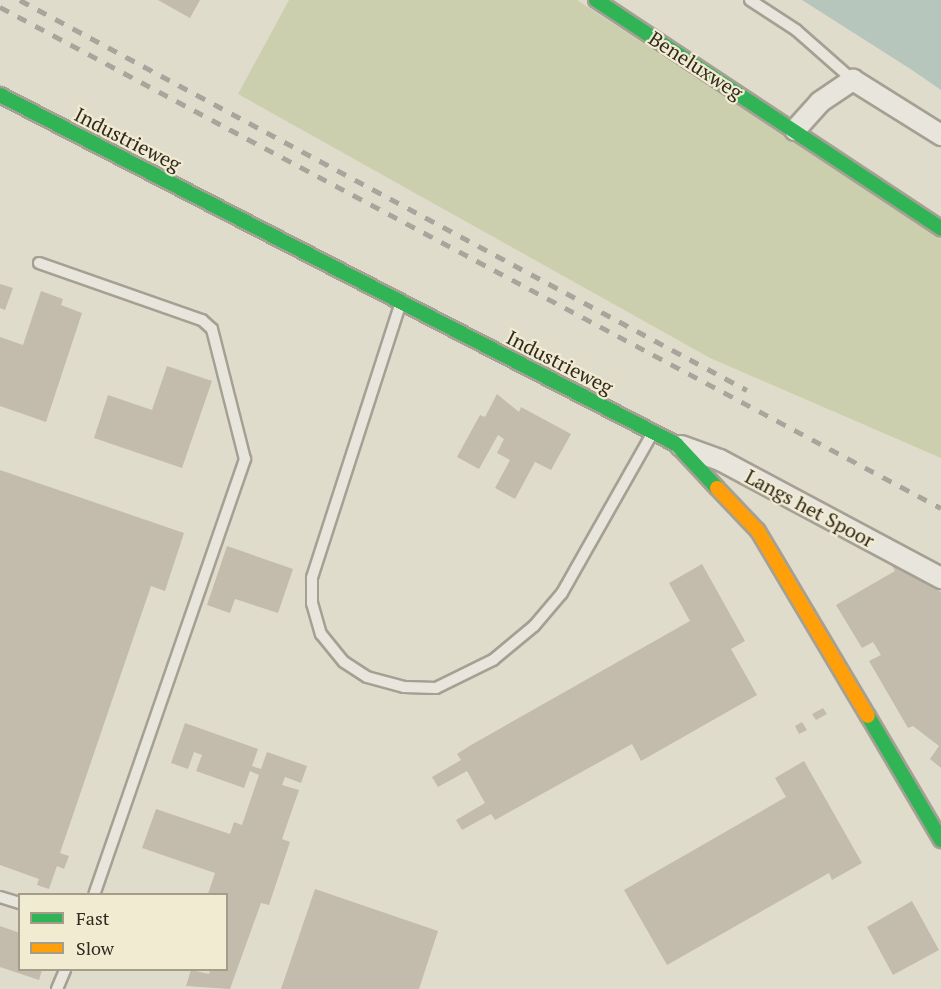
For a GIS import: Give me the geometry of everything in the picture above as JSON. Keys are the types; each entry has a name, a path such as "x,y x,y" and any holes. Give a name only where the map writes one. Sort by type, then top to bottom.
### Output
{"street":[{"name":"Beneluxweg","path":"596,0 941,228"},
{"path":"795,130 820,102 854,80 941,135"},
{"name":"Industrieweg","path":"0,96 676,444 758,531 941,840"},
{"name":"Langs het Spoor","path":"676,444 720,460 941,578"}],"lane":[{"path":"750,0 796,30 854,80"},
{"path":"39,263 202,320 212,329 245,459 94,893"},
{"path":"401,302 312,578 312,603 321,634 344,662 367,677 404,687 436,688 493,660 534,626 573,574 653,432"},
{"path":"0,897 18,902"},
{"path":"57,989 64,971"}],"green space":[{"path":"289,0 577,0 941,239 941,458 710,358 238,94"}],"shaded area":[{"path":"802,0 941,0 941,90 912,70"}],"building":[{"path":"158,0 200,0 190,18"},
{"path":"0,284 13,288 5,310 0,308"},
{"path":"41,291 63,299 61,305 82,313 46,422 0,406 0,337 23,345"},
{"path":"167,366 212,381 182,468 94,438 108,395 152,410"},
{"path":"497,394 519,412 521,407 571,434 551,470 535,462 515,499 495,488 510,460 497,453 504,439 498,435 479,469 457,457 480,415 485,417"},
{"path":"0,470 184,533 165,591 151,586 60,853 69,856 64,869 57,866 49,889 37,885 39,879 0,865"},
{"path":"227,546 293,569 278,613 235,599 230,613 207,605"},
{"path":"702,564 745,641 731,649 757,695 641,761 632,744 495,820 491,814 462,830 456,820 485,803 467,771 438,787 432,777 461,760 457,754 471,745 690,621 669,583"},
{"path":"891,564 941,592 941,768 930,759 939,746 913,726 908,728 869,661 881,655 873,642 862,648 836,605 895,571"},
{"path":"823,708 827,714 816,720 812,714"},
{"path":"802,722 807,730 799,734 795,726"},
{"path":"185,723 258,749 252,766 261,769 267,752 307,766 301,783 285,777 282,785 299,790 282,839 290,842 269,905 261,903 230,989 186,986 191,971 209,974 210,971 228,971 228,893 208,893 215,873 142,848 156,809 230,834 234,822 242,825 259,775 250,771 244,788 196,771 202,755 194,752 188,769 171,763"},
{"path":"804,761 862,863 832,880 829,873 667,965 624,890 786,797 775,778"},
{"path":"315,889 438,931 419,989 281,989"},
{"path":"912,901 939,950 893,975 867,927"},
{"path":"0,926 18,932 18,971 42,971 39,980 0,967"}],"railway":[{"path":"20,0 747,390"},
{"path":"0,7 941,508"}],"traffic: fast":[{"path":"596,0 941,228"},
{"path":"0,95 676,444 717,488"},
{"path":"868,716 941,840"}],"traffic: slow":[{"path":"717,488 758,531 868,716"}]}
